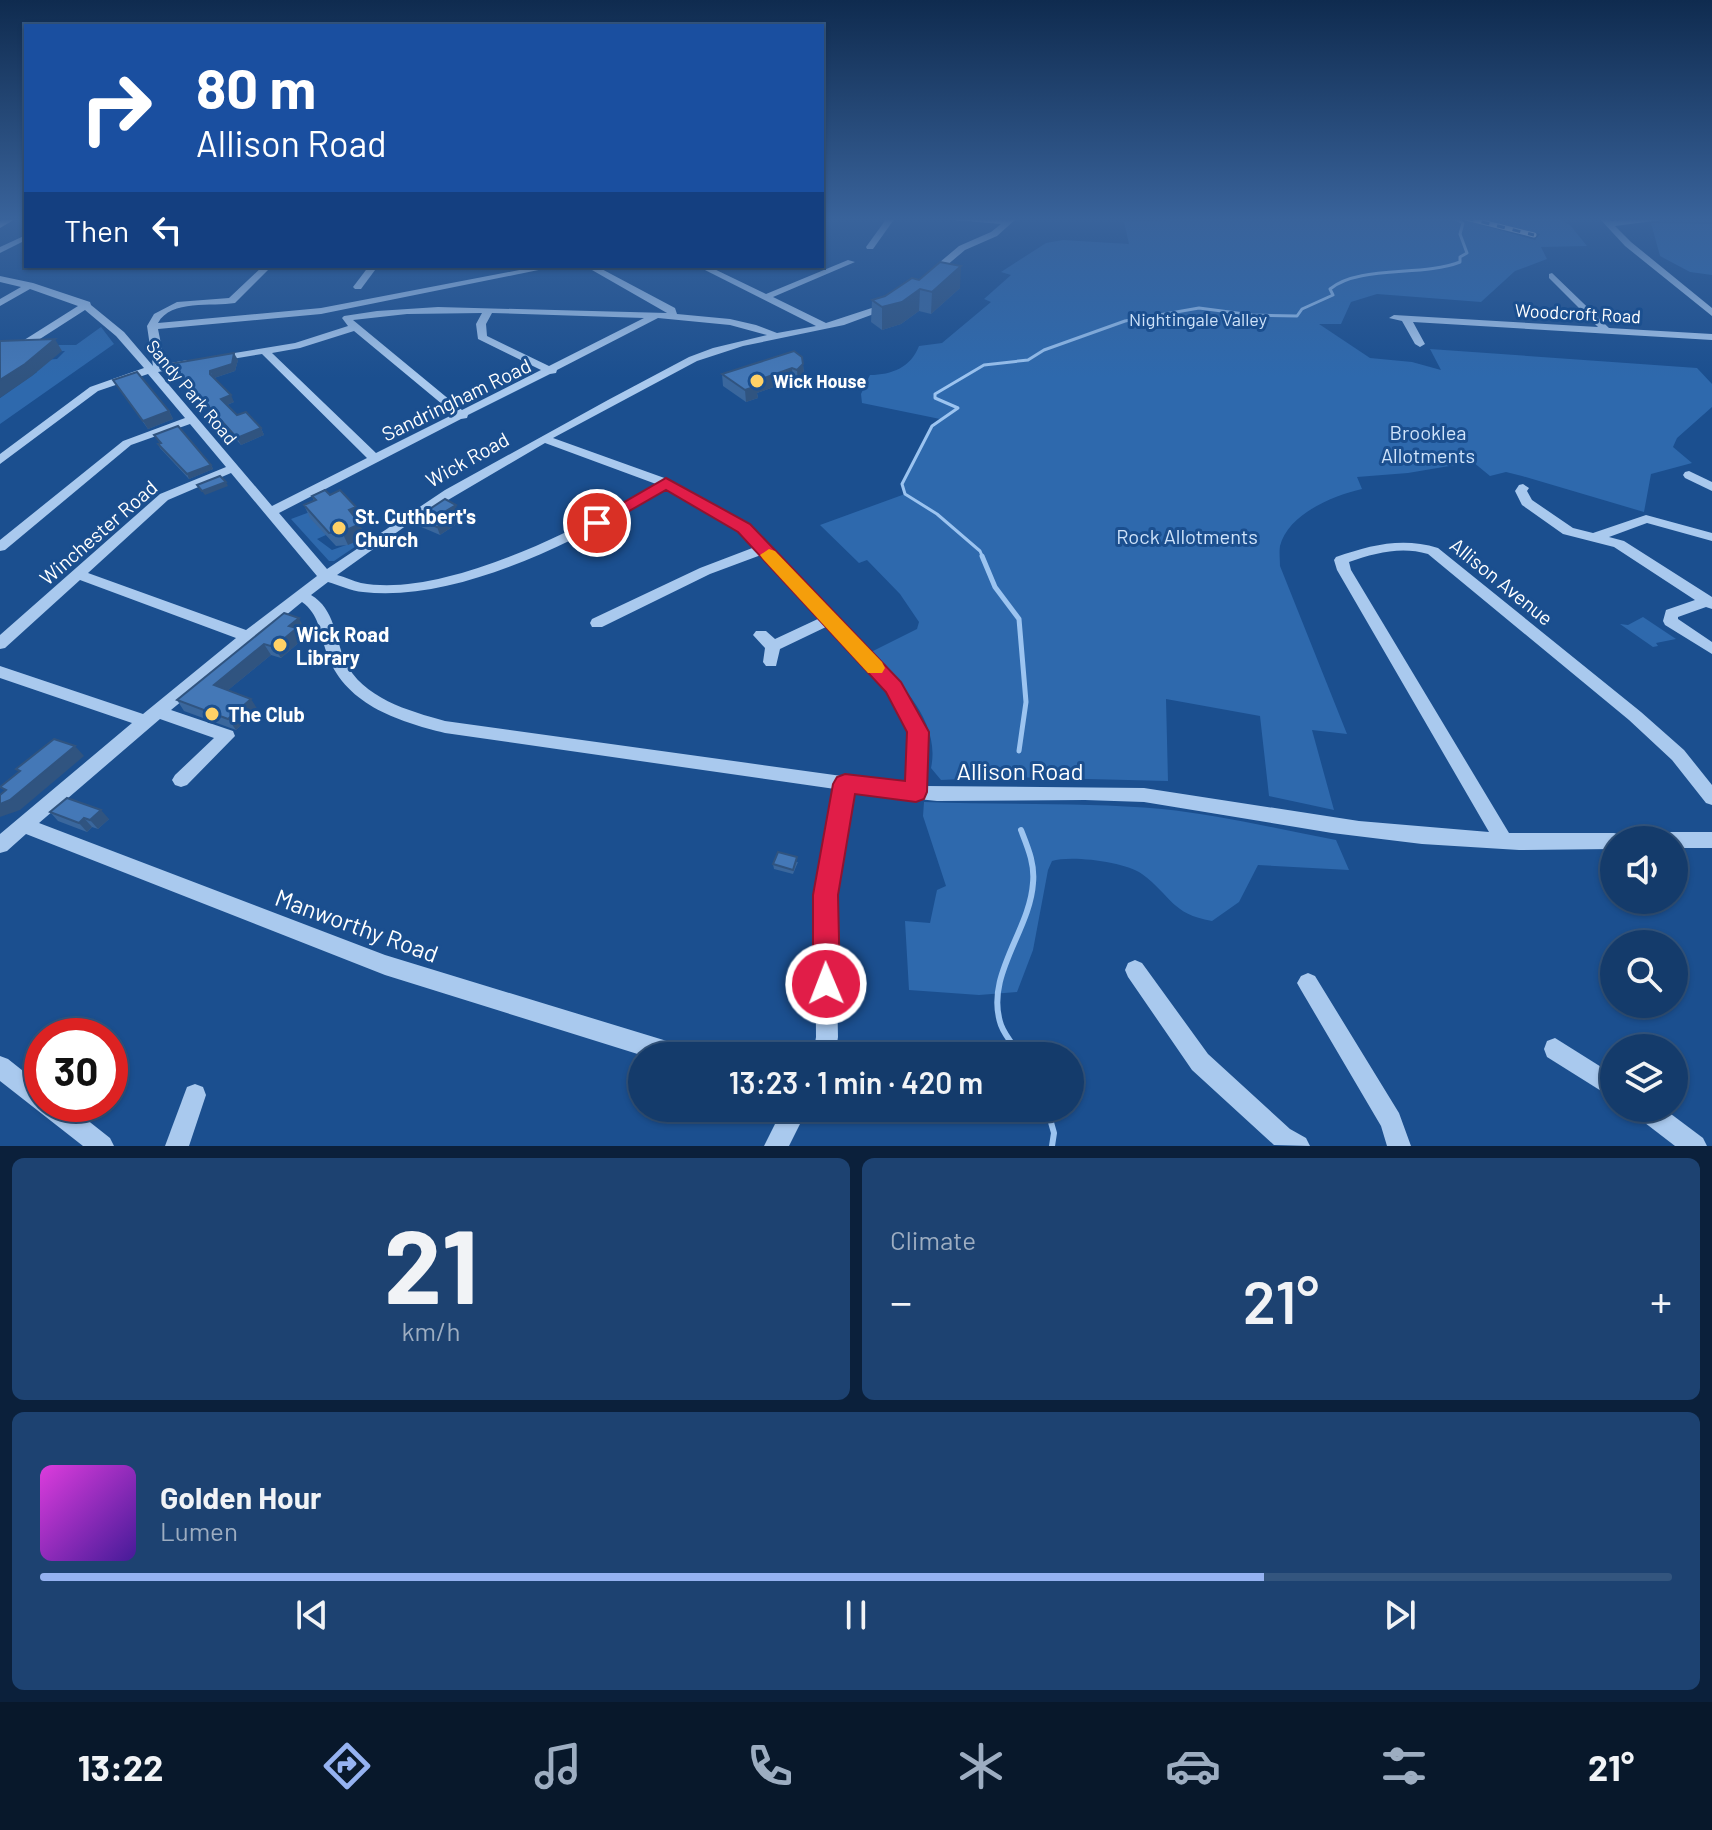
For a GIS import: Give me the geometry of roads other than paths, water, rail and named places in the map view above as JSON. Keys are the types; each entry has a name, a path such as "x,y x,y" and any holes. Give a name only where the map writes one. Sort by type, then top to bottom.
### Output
{"street":[{"path":"154,368 152,327 157,316 169,307 232,301 262,271"},
{"path":"358,287 370,271"},
{"path":"0,460 100,386 154,368 311,343 347,318 532,271"},
{"path":"599,271 672,310 672,316"},
{"path":"766,297 823,271"},
{"path":"917,286 934,271"},
{"path":"1661,271 1712,313"},
{"path":"713,272 822,325"},
{"path":"1552,276 1607,331"},
{"name":"Sandy Park Road","path":"0,279 30,285 87,304 108,320 154,368 192,420 325,576"},
{"path":"0,303 30,285"},
{"name":"Wick Road","path":"0,845 13,827 325,576 431,505 693,359 720,348 877,311 897,301"},
{"path":"25,344 87,304"},
{"path":"152,327 294,315 347,318 385,313 489,310 672,316 774,334"},
{"path":"489,310 481,324 482,337 552,371"},
{"name":"Sandringham Road","path":"270,512 655,316"},
{"path":"347,318 463,416"},
{"name":"Woodcroft Road","path":"1420,344 1400,319 1712,337"},
{"path":"264,351 375,459"},
{"path":"0,547 127,443 192,420"},
{"path":"547,440 666,483 744,528 894,687 918,732 916,792"},
{"name":"Winchester Road","path":"0,644 164,497 234,468"},
{"path":"1689,475 1712,487"},
{"path":"325,576 369,590 463,577 571,536 623,510 666,483"},
{"path":"1523,488 1521,491 1527,502 1559,525 1582,536 1619,544 1709,603"},
{"path":"1596,537 1646,519 1712,537"},
{"name":"Allison Avenue","path":"1504,841 1344,570 1341,560 1401,544 1433,551 1635,716 1678,755 1712,798"},
{"path":"594,625 705,571 763,549"},
{"path":"80,575 250,637"},
{"name":"Allison Road","path":"301,595 311,599 322,612 335,654 355,685 371,699 401,715 445,727 916,792 967,796 1143,795 1205,802 1361,829 1504,841 1600,841"},
{"path":"1709,603 1682,608 1671,614 1670,621 1712,649"},
{"path":"768,648 828,620"},
{"path":"0,672 227,736 181,780"},
{"path":"826,1042 825,895 845,784"},
{"name":"Manworthy Road","path":"13,827 385,965 635,1042"},
{"path":"1688,840 1712,840"},
{"path":"1135,970 1200,1062 1282,1137 1298,1146"},
{"path":"1308,983 1391,1121 1399,1146"},
{"path":"1555,1049 1600,1079"},
{"path":"0,1067 24,1086"},
{"path":"177,1146 195,1095"},
{"path":"71,1122 102,1146"},
{"path":"776,1146 789,1122"},
{"path":"1663,1122 1695,1146"}],"waterway":[{"path":"983,558 980,551 937,514 905,494 902,484 932,426 958,408 935,398 935,394 984,365 1028,360 1044,350 1125,321 1199,308 1252,315 1297,316 1302,309 1333,295 1330,289 1342,282 1401,271"},
{"path":"982,556 995,587 1019,619 1026,702 1019,751"},
{"path":"1011,1042 1001,1025 997,1007 1003,971 1024,919 1033,883 1032,863 1021,830"},
{"path":"1051,1122 1054,1133 1052,1146"}],"place":[{"name":"Wick House","path":"757,381"},
{"name":"St. Cuthbert's Church","path":"339,528"},
{"name":"Wick Road Library","path":"280,645"},
{"name":"The Club","path":"212,714"}],"park label":[{"name":"Nightingale Valley","path":"1198,319"},
{"name":"Brooklea Allotments","path":"1428,444"},
{"name":"Rock Allotments","path":"1187,536"}]}
